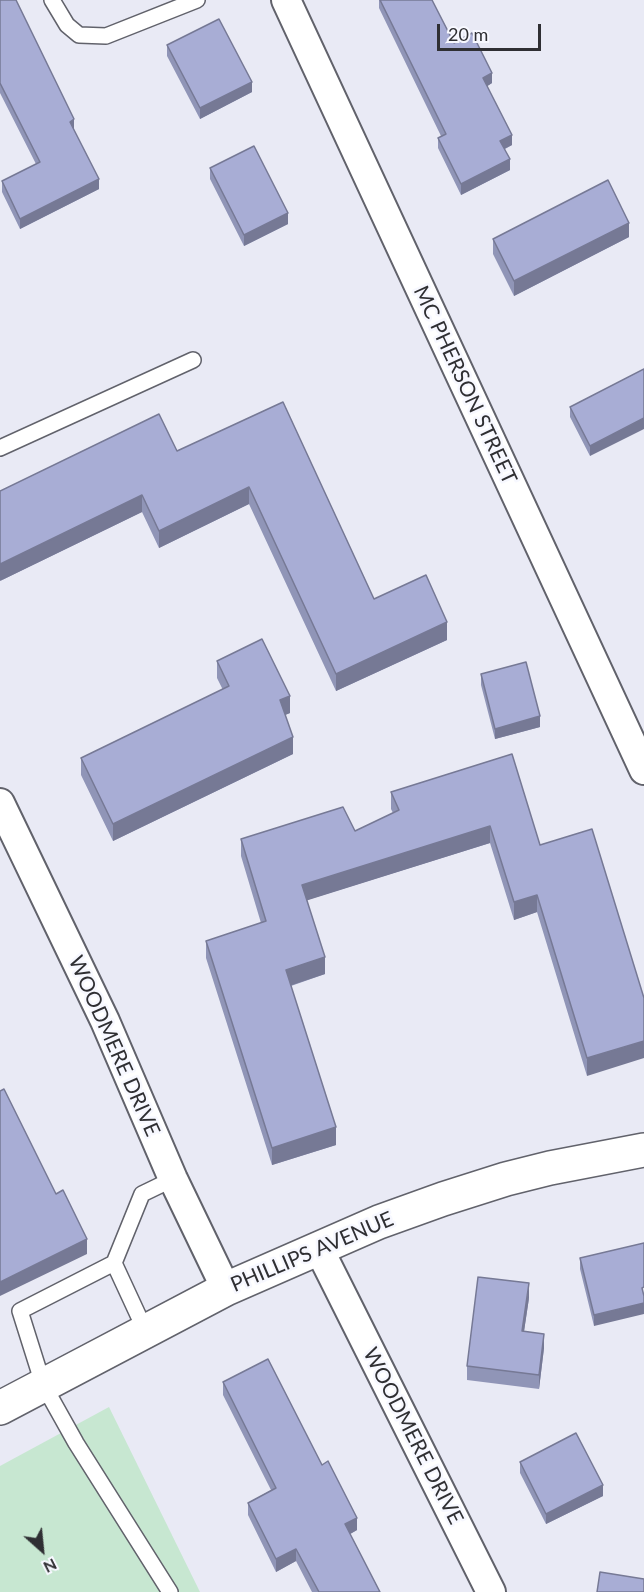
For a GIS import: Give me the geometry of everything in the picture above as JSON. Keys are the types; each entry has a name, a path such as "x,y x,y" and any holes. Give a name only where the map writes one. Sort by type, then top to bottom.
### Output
{"street":[{"name":"MC PHERSON STREET","path":"286,0 644,770"},
{"name":"WOODMERE DRIVE","path":"0,803 105,1021 173,1179 226,1289"},
{"name":"PHILLIPS AVENUE","path":"0,1408 226,1289 318,1247 411,1210 506,1179 644,1150"},
{"name":"WOODMERE DRIVE","path":"318,1247 491,1592"}],"lane":[{"path":"52,0 67,25 79,35 106,36 198,0"},
{"path":"0,448 193,360"},
{"path":"170,1592 76,1443 43,1384 20,1311 114,1263 142,1194 173,1179"},
{"path":"114,1263 146,1330"}],"green space":[{"path":"109,1407 200,1592 0,1592 0,1466"}],"building":[{"path":"0,0 16,0 74,119 70,122 99,179 20,219 2,181 40,162 0,83"},
{"path":"380,0 432,0 454,43 472,33 492,73 483,78 512,135 500,141 510,159 461,184 438,138 446,134"},
{"path":"219,19 252,82 200,108 167,45"},
{"path":"254,146 288,213 244,235 210,168"},
{"path":"608,180 629,223 514,281 493,239"},
{"path":"644,369 644,418 590,446 570,407"},
{"path":"283,402 374,599 426,575 447,622 336,674 249,487 159,531 142,495 0,564 0,491 159,414 177,451"},
{"path":"262,639 290,696 280,700 293,737 113,824 81,758 229,686 217,661"},
{"path":"526,662 540,716 495,729 481,674"},
{"path":"512,754 540,845 592,829 644,998 644,1041 587,1058 537,895 514,902 490,826 302,885 325,957 286,970 336,1127 272,1148 206,941 266,921 241,839 343,807 355,831 399,810 391,792"},
{"path":"4,1089 56,1194 63,1190 87,1239 0,1282 0,1091"},
{"path":"644,1243 644,1287 642,1288 644,1303 594,1315 580,1258"},
{"path":"478,1277 529,1283 522,1331 544,1334 539,1375 467,1366"},
{"path":"268,1359 322,1465 328,1461 357,1518 345,1524 380,1592 319,1592 296,1549 276,1559 248,1503 276,1488 223,1382"},
{"path":"576,1433 603,1485 546,1514 520,1462"},
{"path":"600,1572 644,1579 644,1592 597,1592"}]}
